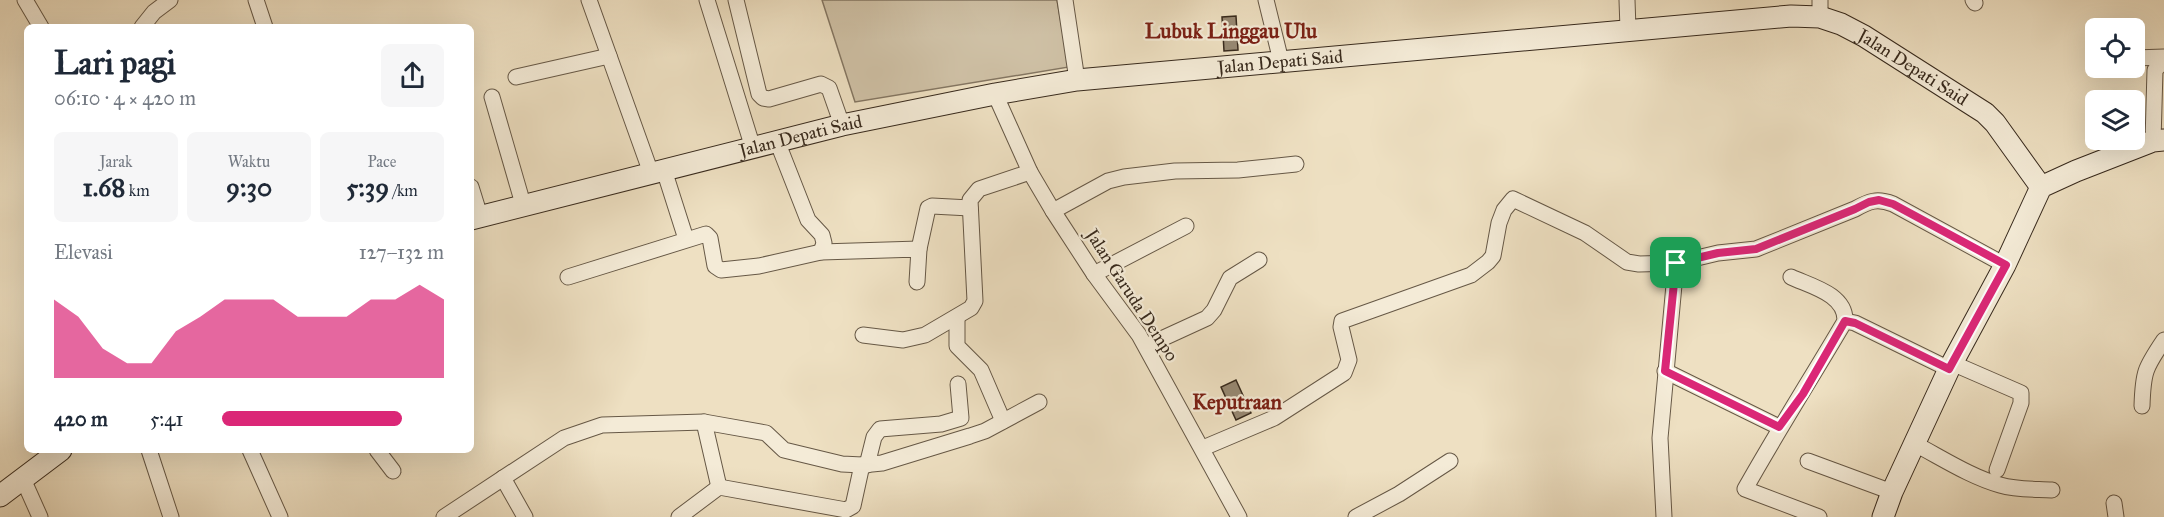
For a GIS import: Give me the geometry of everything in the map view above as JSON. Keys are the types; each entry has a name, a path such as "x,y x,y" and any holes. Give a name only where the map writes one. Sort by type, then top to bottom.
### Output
{"main road":[{"name":"Jalan Depati Said","path":"475,217 842,125 1077,80 1791,16 1820,9 1984,113 1995,123 2041,187"},
{"path":"1883,517 1892,492 1950,366 2006,265 2041,187 2076,171 2158,140"},
{"path":"0,496 57,453"}],"street":[{"path":"25,0 39,24"},
{"path":"144,24 154,12 170,0"},
{"path":"256,0 264,24"},
{"path":"589,0 609,56 686,238"},
{"path":"707,0 753,148"},
{"path":"736,0 759,94 769,99 821,84 825,85 829,88 842,125"},
{"path":"1065,0 1077,80"},
{"path":"1266,0 1281,61"},
{"path":"1627,0 1628,29"},
{"path":"516,77 609,56"},
{"path":"2145,58 2164,59"},
{"path":"2158,140 2155,70 2164,59"},
{"name":"Jalan Garuda Dempo","path":"995,94 1030,171 1053,212 1146,346 1239,517"},
{"path":"492,98 523,204"},
{"path":"777,141 808,220 822,235 824,243 821,252"},
{"path":"1053,212 1108,181 1124,177 1175,171 1238,170 1296,164"},
{"path":"863,335 903,340 925,335 971,308 975,301 970,200 979,189 1030,171"},
{"path":"1203,448 1274,418 1344,373 1349,360 1341,327 1342,321 1471,275 1488,262 1493,256 1498,223 1504,210 1513,199 1585,233 1627,262 1639,264 1676,263 1718,253 1756,249 1869,202 1879,200 1893,204 2006,265"},
{"path":"917,282 919,249 928,208 932,206 970,208"},
{"path":"1094,274 1186,226"},
{"path":"568,278 702,234 710,238 715,266 721,270 759,266 821,252 919,249"},
{"path":"1146,346 1207,318 1214,310 1230,278 1259,260"},
{"path":"1664,517 1660,438 1676,263"},
{"path":"1791,277 1837,299 1845,321 1803,394 1779,427 1745,489 1819,517"},
{"path":"957,318 957,346 981,370 1003,421"},
{"path":"1845,321 1855,323 1950,366 2021,393 2021,403 1997,470"},
{"path":"2142,406 2143,379 2147,365 2164,340"},
{"path":"2147,365 2164,366"},
{"path":"1665,371 1779,427"},
{"path":"958,384 961,418 970,436"},
{"path":"444,517 564,438 594,427 617,423 704,422 766,433 784,450 842,464 864,465 882,463 970,436 1039,402"},
{"path":"719,487 846,510 853,506 864,465 874,437 880,429 941,424 961,418"},
{"path":"704,422 719,487"},
{"path":"1915,444 1972,474 2000,485 2052,490"},
{"path":"150,453 171,517"},
{"path":"251,453 280,517"},
{"path":"379,453 393,471"},
{"path":"1356,517 1399,494 1450,461"},
{"path":"1808,461 1892,492"},
{"path":"503,478 525,517"},
{"path":"22,479 40,517"},
{"path":"680,517 700,510 719,487"}],"shaded area":[{"path":"822,0 1057,0 1069,67 855,102"}],"building":[{"path":"1236,16 1238,50 1224,51 1222,17"},
{"path":"1236,380 1251,413 1236,420 1221,387"}],"district":[{"name":"Lubuk Linggau Ulu","path":"1231,31"},
{"name":"Keputraan","path":"1237,402"}],"route":[{"path":"1879,200 1893,204 2006,265 1949,369 1855,323 1845,321 1803,394 1779,427 1665,371 1676,263 1718,253 1767,246 1869,202 1879,200"}]}
